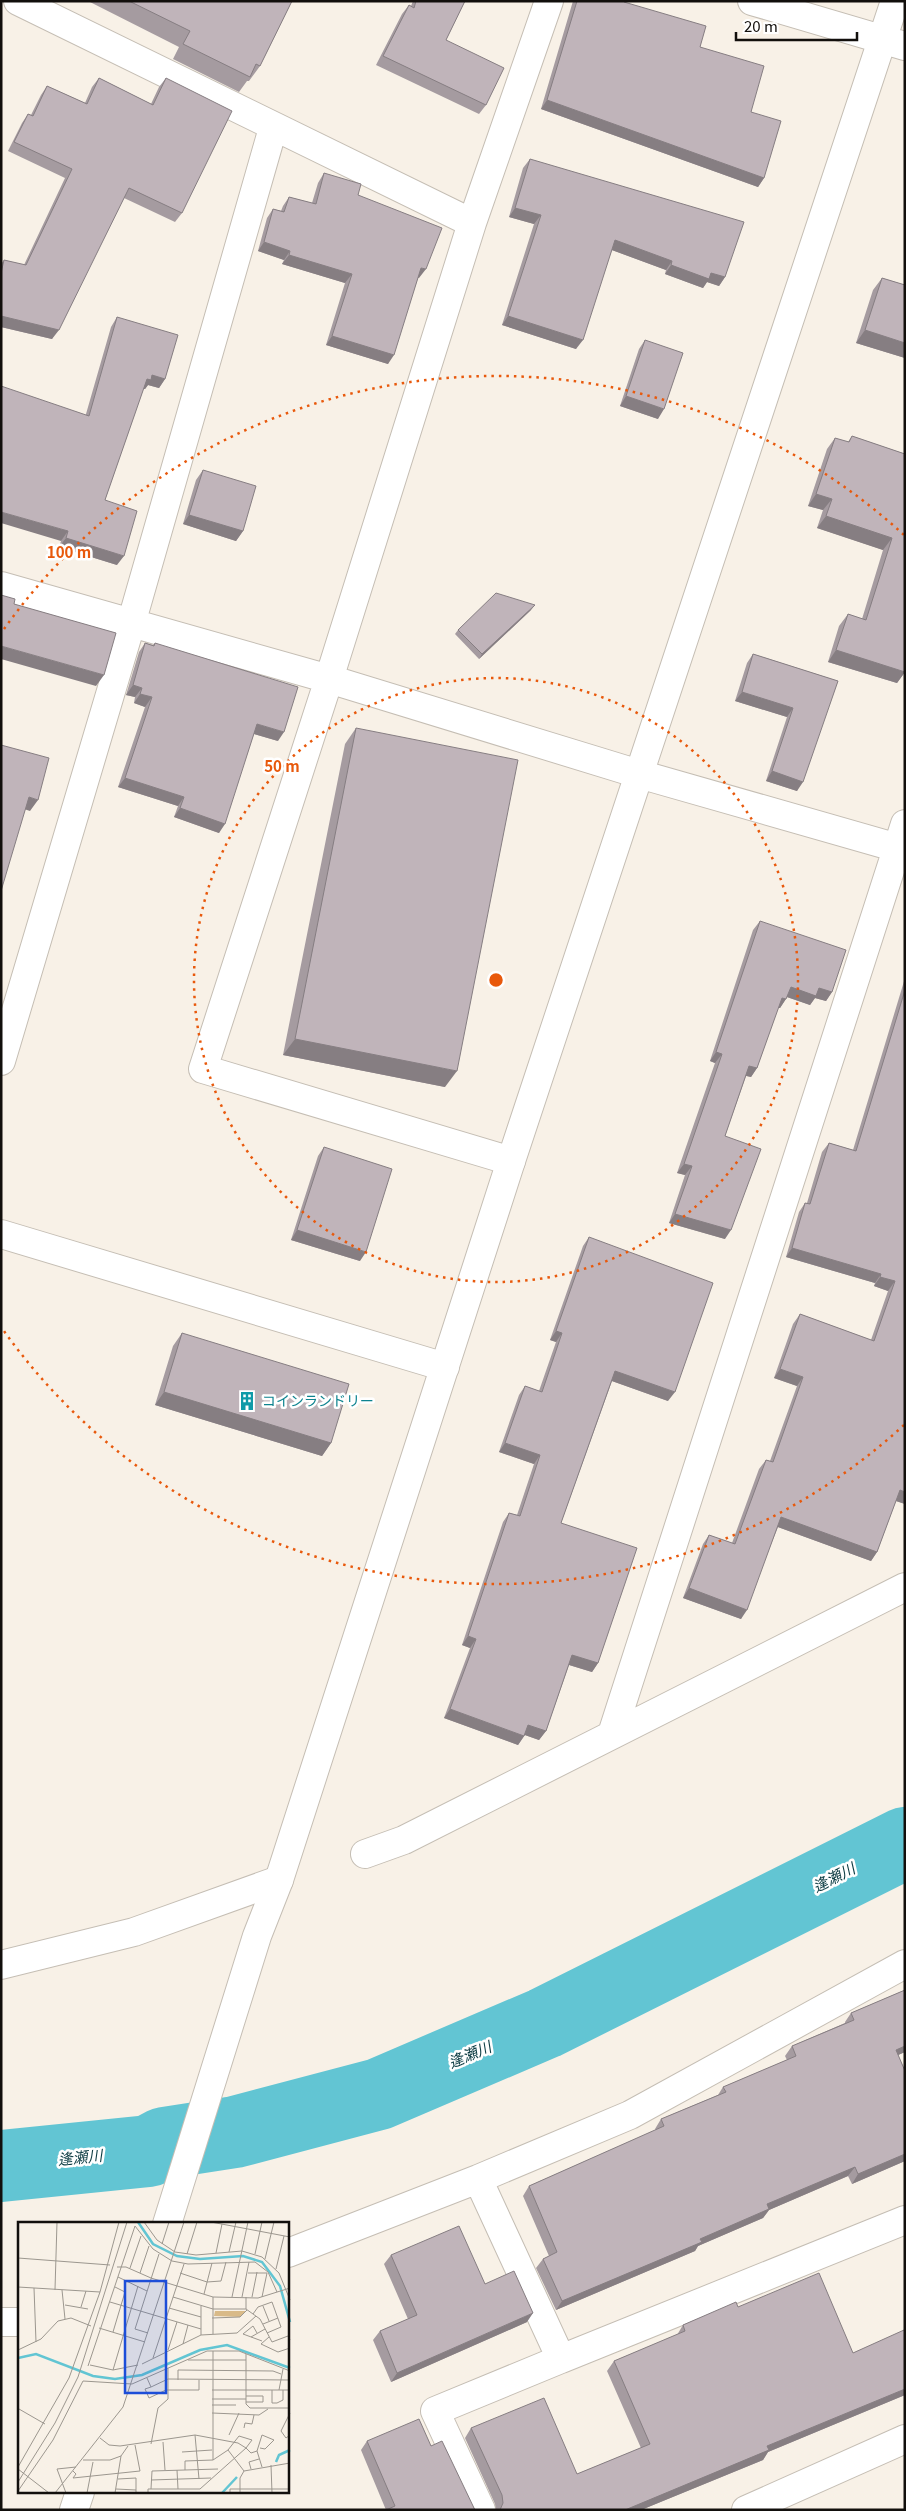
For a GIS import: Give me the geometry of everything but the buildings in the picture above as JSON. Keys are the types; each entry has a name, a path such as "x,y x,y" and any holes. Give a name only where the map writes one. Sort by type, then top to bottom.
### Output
{"street":[{"path":"18,1 273,128 472,224"},
{"path":"511,1161 203,1070 329,679 472,224 549,1"},
{"path":"752,1 894,43"},
{"path":"169,2222 257,1936 278,1880 511,1161 640,774 894,43 895,1"},
{"path":"1,1061 131,624 273,128"},
{"path":"1,586 329,679 640,774 902,840 612,1734"},
{"path":"1,1234 445,1367"},
{"path":"365,1854 404,1840 905,1587"},
{"path":"1,1965 134,1932 278,1880"},
{"path":"289,2252 478,2179 630,2115 905,1964"},
{"path":"478,2179 561,2358"},
{"path":"481,2510 435,2412 561,2358 905,2220"},
{"path":"1,2322 18,2322"},
{"path":"746,2510 905,2439"},
{"path":"74,2510 79,2494"}],"waterway":[{"name":"逢瀬川","path":"1,2166 149,2151 164,2143 235,2132 379,2094 545,2023 905,1843"}],"place":[{"name":"コインランドリー","path":"247,1401"}]}
